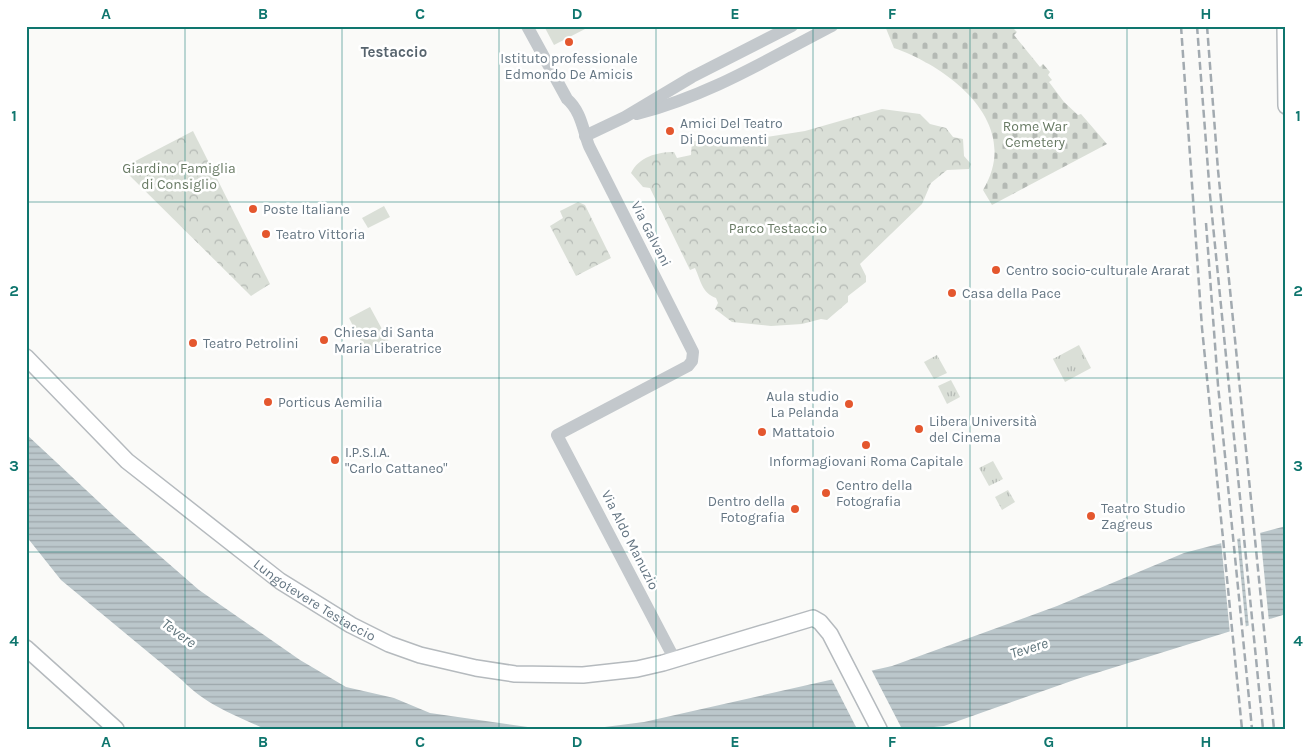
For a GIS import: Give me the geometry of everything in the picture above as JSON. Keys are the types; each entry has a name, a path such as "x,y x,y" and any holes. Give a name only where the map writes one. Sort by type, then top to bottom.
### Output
{"main road":[{"path":"1285,26 1286,106"},
{"name":"Lungotevere Testaccio","path":"26,357 112,447 212,530 307,600 390,644 420,654 476,668 528,675 583,675 637,669 675,660 808,618 820,622 837,647 879,729"},
{"path":"26,648 116,729"}],"street":[{"name":"Via Galvani","path":"527,26 567,99 567,107 583,132 667,298 693,356 688,366 557,435"},
{"path":"625,117 692,77 792,26"},
{"path":"583,132 625,117 664,107 716,87 832,26"},
{"name":"Via Aldo Manuzio","path":"557,435 675,660"}],"green space":[{"path":"544,26 584,26 585,29 554,45"},
{"name":"Rome War Cemetery","path":"885,26 1011,26 1017,32 1014,35 1040,67 1043,64 1050,72 1048,75 1052,80 1049,82 1064,102 1078,115 1081,114 1107,144 992,205 983,190 993,166 994,143 987,121 975,102 958,84 938,69 894,48"},
{"name":"Parco Testaccio","path":"882,109 920,114 930,124 946,128 953,137 963,139 964,156 971,164 969,169 947,170 931,183 922,204 860,264 866,276 866,282 848,296 848,302 827,320 821,319 802,324 771,326 732,322 715,309 718,303 716,298 705,290 695,268 690,270 650,188 643,187 631,173 634,168 649,156 661,153 674,152 677,158 691,155 692,141 736,142 805,131"},
{"name":"Giardino Famiglia di Consiglio","path":"193,131 270,284 251,296 122,168"},
{"path":"578,202 585,205 611,258 576,276 550,226 563,218 560,211"},
{"path":"384,206 390,217 368,228 362,218"},
{"path":"370,307 389,342 367,353 349,318"},
{"path":"1079,345 1091,368 1065,382 1053,359"},
{"path":"937,355 947,373 934,379 924,362"},
{"path":"951,380 960,397 947,404 938,386"},
{"path":"993,461 1003,479 989,486 979,468"},
{"path":"1008,490 1015,502 1002,510 995,497"}],"water":[{"name":"Tevere","path":"26,434 114,516 199,590 300,660 346,687 394,698 430,713 542,729 265,729 211,703 201,697 61,580 26,536"},
{"name":"Tevere","path":"1286,526 1286,614 1077,679 944,726 914,729 589,729 644,722 892,666 1057,606 1184,553"}],"pier":[{"path":"1260,531 1269,622 1249,628 1240,536"},
{"path":"1237,537 1246,629 1230,634 1221,541"},
{"path":"871,669 902,729 857,729 831,678"}],"railway":[{"path":"1181,26 1202,328 1242,729"},
{"path":"1197,26 1210,195 1263,729"},
{"path":"1207,26 1218,170 1274,729"},
{"path":"1206,223 1218,385 1252,729"}],"place":[{"name":"Istituto professionale Edmondo De Amicis","path":"569,42"},
{"name":"Amici Del Teatro Di Documenti","path":"670,131"},
{"name":"Poste Italiane","path":"253,209"},
{"name":"Teatro Vittoria","path":"266,234"},
{"name":"Centro socio-culturale Ararat","path":"996,270"},
{"name":"Casa della Pace","path":"952,293"},
{"name":"Chiesa di Santa Maria Liberatrice","path":"324,340"},
{"name":"Teatro Petrolini","path":"193,343"},
{"name":"Porticus Aemilia","path":"268,402"},
{"name":"Aula studio La Pelanda","path":"849,404"},
{"name":"Libera Università del Cinema","path":"919,429"},
{"name":"Mattatoio","path":"762,432"},
{"name":"Informagiovani Roma Capitale","path":"866,445"},
{"name":"I.P.S.I.A. \"Carlo Cattaneo\"","path":"335,460"},
{"name":"Centro della Fotografia","path":"826,493"},
{"name":"Dentro della Fotografia","path":"795,509"},
{"name":"Teatro Studio Zagreus","path":"1091,516"}],"district":[{"name":"Testaccio","path":"394,52"}]}
